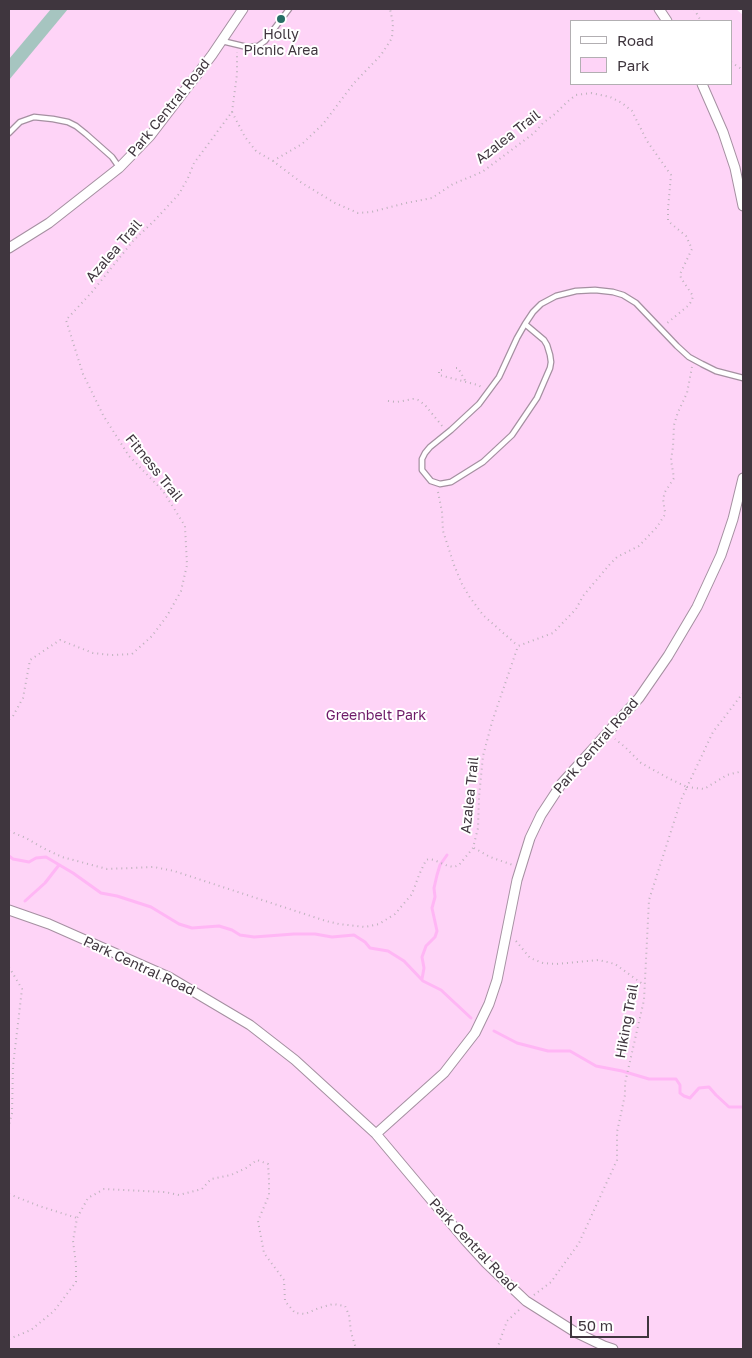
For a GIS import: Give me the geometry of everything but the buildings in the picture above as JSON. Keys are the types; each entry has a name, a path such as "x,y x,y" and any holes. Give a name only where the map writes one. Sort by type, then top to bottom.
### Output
{"street":[{"name":"Park Central Road","path":"9,248 49,223 119,168 150,136 222,41 243,9"},
{"path":"658,9 666,20"},
{"path":"702,85 723,132 735,168 743,206"},
{"name":"Park Central Road","path":"376,1134 444,1073 475,1033 489,1004 497,980 519,873 530,838 541,815 562,783 639,698 668,656 697,607 721,555 733,519 743,478"},
{"name":"Park Central Road","path":"9,910 48,924 169,977 250,1025 295,1060 376,1134 465,1240 526,1301 575,1332 613,1349"}],"lane":[{"path":"222,41 246,48 258,46 265,41 289,9"},
{"path":"9,133 20,122 34,118 68,122 79,128 112,158 119,168"},
{"path":"525,324 544,340 550,355 550,368 537,398 518,427 491,455 459,478 446,483 436,483 428,478 422,470 422,459 430,447 468,416 489,392 525,324 536,308 549,299 576,291 595,290 619,293 628,297 677,346 694,360 716,371 743,378"}],"path":[{"path":"273,162 302,144 323,124 354,83 381,55 392,38 393,23 390,9"},
{"path":"232,112 237,74 237,46"},
{"path":"732,63 743,70"},
{"name":"Azalea Trail","path":"66,320 92,292 133,241 179,194 194,162 232,112 245,136 256,151 302,183 335,203 358,213 372,212 432,198 453,184 482,172 527,138 576,95 591,93 610,97 622,103 632,112 647,141 671,175 668,221 686,236 692,249 680,274 693,296 689,305 660,328"},
{"name":"Fitness Trail","path":"9,719 13,716 23,698 30,660 60,640 93,653 111,655 132,654 152,636 167,616 181,591 187,565 185,526 163,491 129,456 103,415 83,374 66,320"},
{"path":"436,483 442,512 443,531 454,565 462,584 483,615 518,646 553,633 576,609 583,596 610,564 618,557 639,546 657,528 665,512 663,499 665,492 674,478 671,460 674,425 687,393 694,360"},
{"path":"456,368 458,368 466,382"},
{"path":"442,370 439,370 439,375 478,385 489,392"},
{"path":"388,401 418,400 434,415 447,434"},
{"name":"Azalea Trail","path":"9,831 62,857 107,869 154,867 174,871 326,922 365,927 379,924 395,914 412,894 418,875 426,860 434,860 454,867 459,865 473,848 478,828 483,756 492,722 518,646"},
{"name":"Hiking Trail","path":"497,1349 507,1321 526,1301 551,1282 579,1243 617,1160 617,1132 625,1095 625,1083 644,1000 649,900 680,800 713,732 743,693"},
{"path":"607,734 625,746 641,763 687,787 704,789 727,775 743,771"},
{"path":"473,848 514,866 519,873"},
{"path":"506,932 530,958 543,963 556,964 599,960 616,964 644,985"},
{"path":"9,966 22,989 14,1066 12,1113 9,1125"},
{"path":"9,1339 31,1330 54,1311 76,1282 73,1241 78,1218 88,1198 104,1189 165,1192 179,1196 202,1189 211,1179 231,1175 257,1160 268,1164 269,1195 258,1221 264,1253 284,1280 285,1302 295,1313 305,1314 333,1304 345,1306 350,1315 351,1332 356,1349"},
{"path":"9,1194 78,1218"}],"green space":[{"name":"Greenbelt Park","path":"9,9 736,9 743,15 743,1349 9,1349"}],"waterway":[{"path":"422,979 424,968 422,957 426,946 435,937 437,931 432,908 435,897 434,888 440,865 447,855"},
{"path":"9,856 13,859 29,862 36,858 46,857 101,893 151,907 179,924 192,928 219,926 240,935 254,937 294,934 315,934 332,937 354,935 365,942 370,948 388,951 404,961 423,981 441,990 471,1018"},
{"path":"25,901 45,883 59,865"},
{"path":"494,1031 517,1043 548,1051 570,1051 596,1066 649,1079 676,1079 680,1085 680,1093 690,1098 699,1088 709,1087 729,1107 743,1107"}],"place":[{"name":"Holly Picnic Area","path":"281,19"}]}
